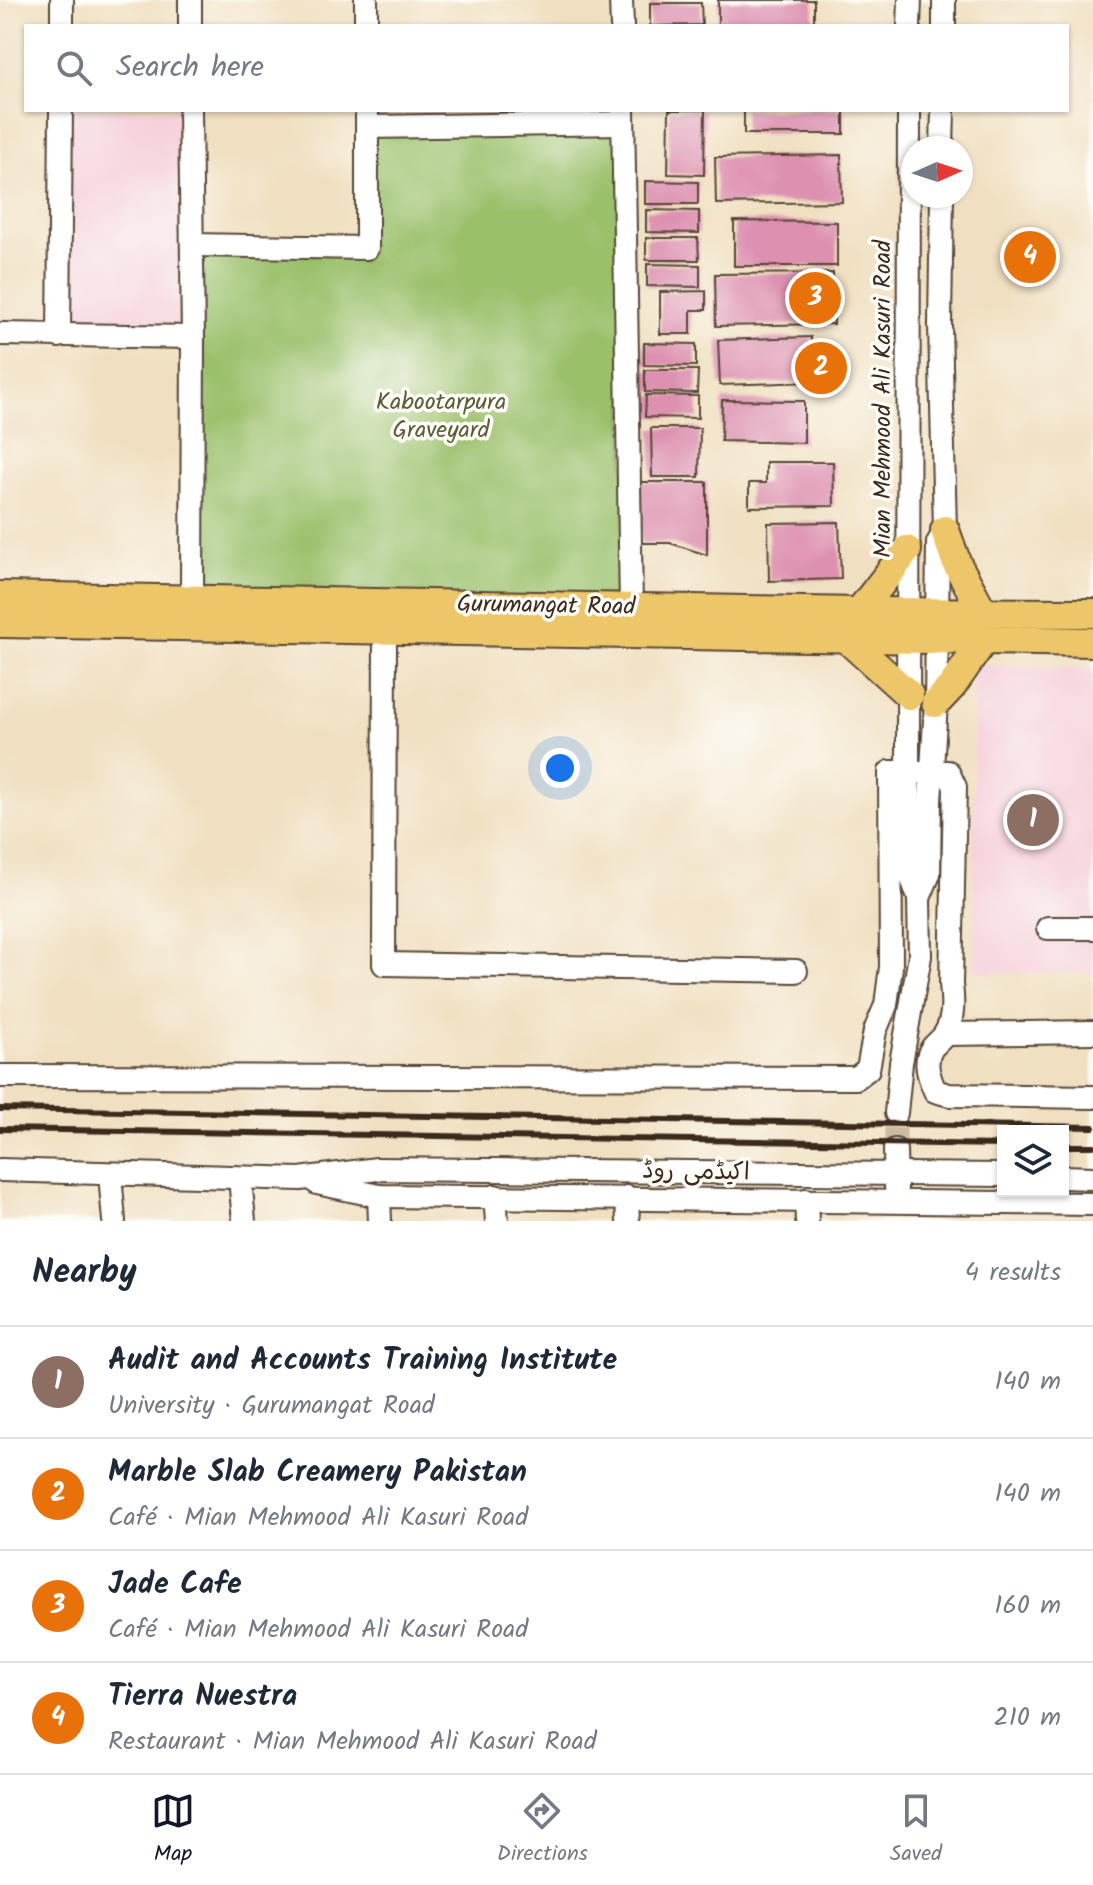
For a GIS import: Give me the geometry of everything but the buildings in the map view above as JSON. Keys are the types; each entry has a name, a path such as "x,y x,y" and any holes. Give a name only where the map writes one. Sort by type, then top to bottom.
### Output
{"main road":[{"path":"945,530 964,581 983,612"},
{"path":"859,612 907,550"},
{"name":"Gurumangat Road","path":"0,596 859,612 1093,613"},
{"path":"0,623 1093,642"},
{"path":"847,639 909,695"},
{"path":"936,703 952,686 983,641"}],"street":[{"path":"62,0 62,24"},
{"path":"190,0 190,24"},
{"path":"366,0 366,24"},
{"path":"621,0 622,24"},
{"path":"909,24 910,0"},
{"path":"944,0 944,24"},
{"path":"59,336 61,112"},
{"path":"190,112 193,245 192,598"},
{"name":"Mian Mehmood Ali Kasuri Road","path":"909,112 907,550 910,612 924,640"},
{"path":"942,136 943,112"},
{"path":"193,245 367,248 367,119 623,116 631,607"},
{"path":"896,1113 903,1053 918,980 919,898 911,876 909,695 924,640 938,612 938,543 945,530 940,324 942,208"},
{"path":"908,322 940,324"},
{"path":"0,334 193,337"},
{"path":"385,632 384,964 796,971"},
{"path":"919,898 929,874 936,703 924,640"},
{"path":"0,1076 856,1078 868,1069 875,1031 886,1005 891,967 890,772 932,770 948,772 955,787 953,998 945,1034 932,1049 927,1066 935,1091 949,1095 1093,1097"},
{"path":"1048,928 1093,928"},
{"path":"945,1034 1093,1032"},
{"path":"895,1150 896,1201"},
{"name":"اکیڈمی روڈ","path":"0,1170 300,1179 377,1169 997,1175"},
{"path":"110,1174 114,1221"},
{"path":"1069,1177 1093,1178"},
{"path":"240,1178 244,1221"},
{"name":"اکیڈمی روڈ","path":"300,1179 379,1196 627,1197 806,1210 896,1201 1029,1212 1093,1204"},
{"path":"379,1196 380,1221"},
{"path":"495,1196 497,1221"},
{"path":"627,1197 628,1221"}],"shaded area":[{"path":"68,112 182,112 181,328 67,328"},
{"path":"973,665 1093,668 1093,973 974,972"}],"green space":[{"name":"Kabootarpura Graveyard","path":"622,126 626,604 198,595 199,247 367,248 367,127"}],"tunnel":[{"path":"895,1150 896,1113"}],"railway":[{"path":"0,1109 1093,1127"},
{"path":"0,1129 997,1145"},
{"path":"1069,1146 1093,1146"}],"place":[{"name":"Tierra Nuestra","path":"1030,257"},
{"name":"Jade Cafe","path":"815,298"},
{"name":"Marble Slab Creamery Pakistan","path":"821,368"},
{"name":"Audit and Accounts Training Institute","path":"1033,820"}]}
